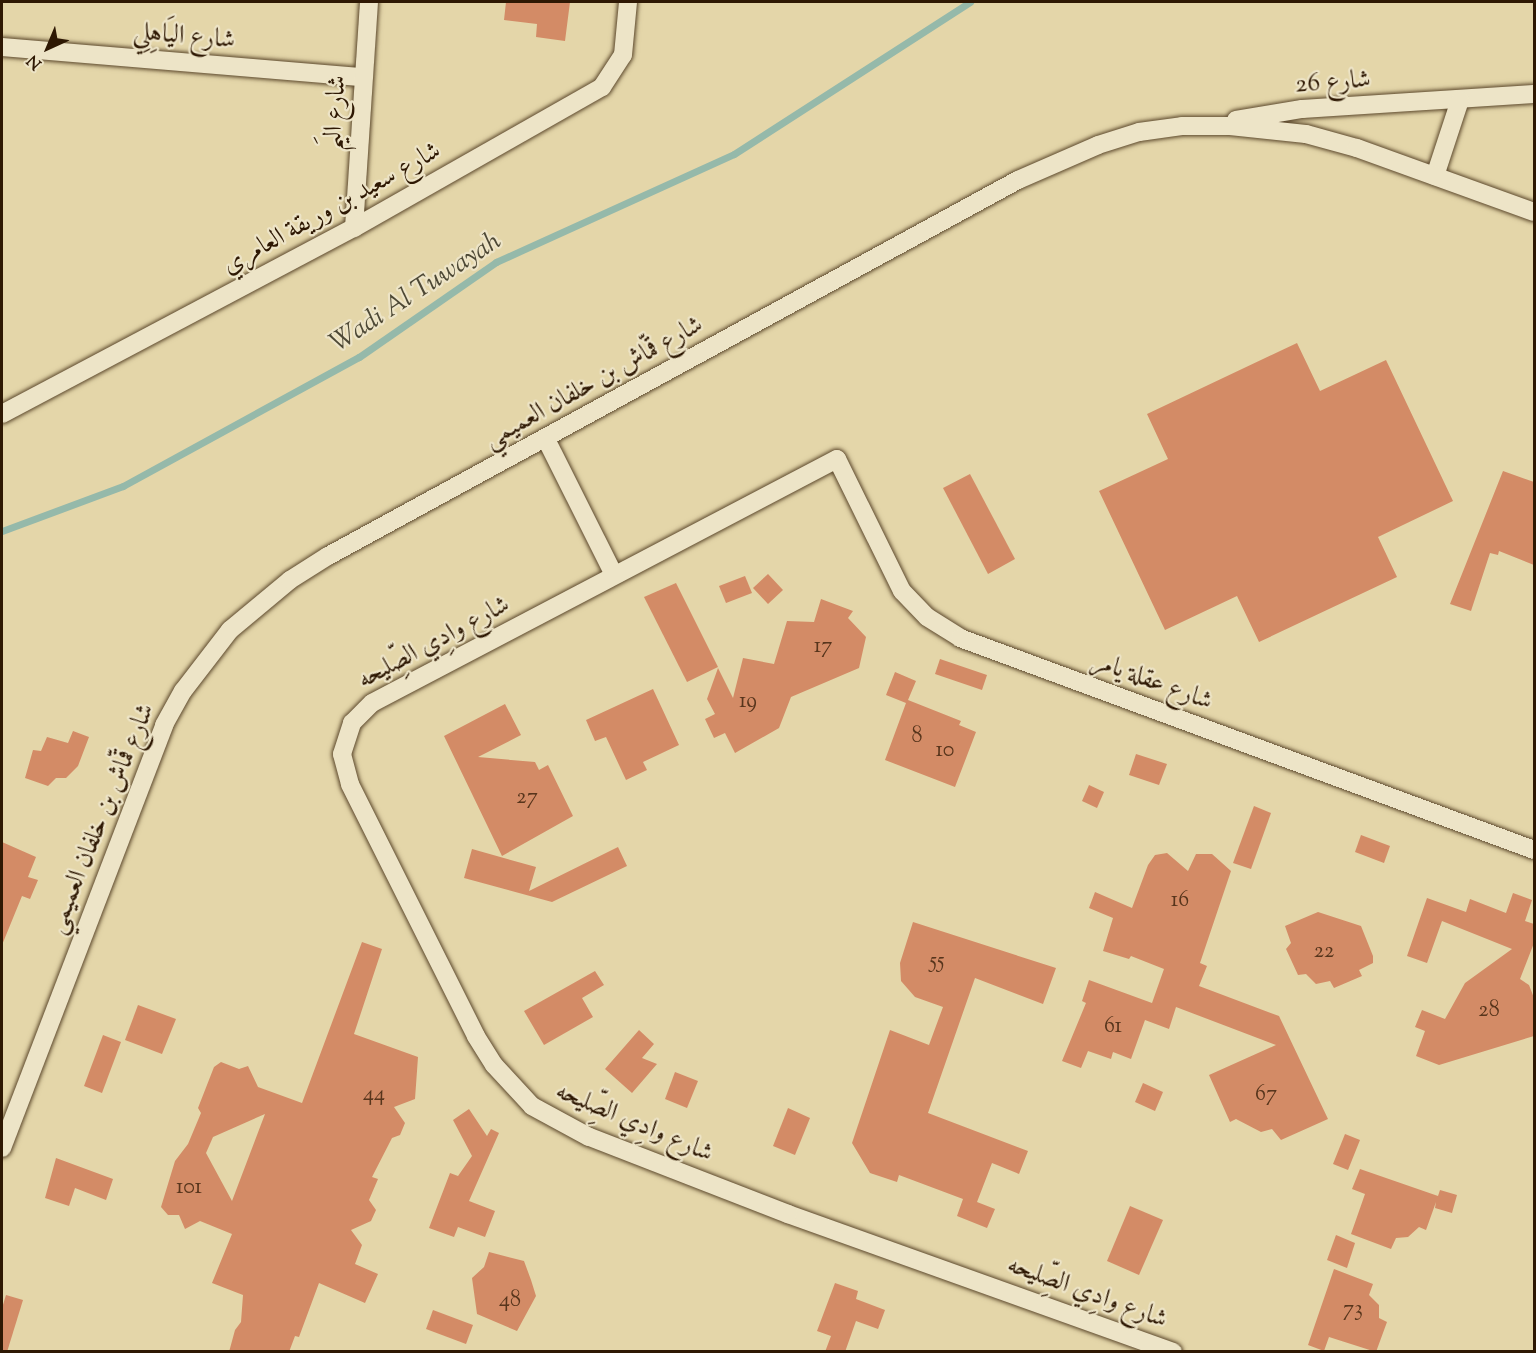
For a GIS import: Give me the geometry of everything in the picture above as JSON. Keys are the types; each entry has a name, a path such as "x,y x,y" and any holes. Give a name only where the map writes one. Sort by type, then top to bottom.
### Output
{"street":[{"name":"شارع اليَم","path":"354,228 369,2"},
{"name":"شارع سعيد بن وريقة العامري","path":"2,414 354,228 602,87 623,55 628,2"},
{"name":"شارع اليَاهِلِي","path":"2,47 363,77"},
{"name":"شارع 26","path":"1211,126 1302,109 1534,94"},
{"path":"1435,176 1460,100"},
{"name":"شارع قمّاش بن خلفان العميمي","path":"2,1148 148,760 183,691 205,660 258,604 290,580 1049,165 1139,132 1211,126 1306,134 1435,176 1534,212"},
{"path":"546,439 614,575"},
{"name":"شارع وادِي الصِّليحه","path":"837,459 372,703 352,723 345,738 342,754 350,784 494,1065 532,1106 589,1137 788,1214 1173,1352"},
{"name":"شارع عقلة يامر","path":"837,459 902,591 927,617 960,638 1534,850"}],"building":[{"path":"506,2 570,2 565,41 536,37 537,24 504,20"},
{"path":"1297,343 1320,391 1386,360 1453,501 1378,537 1397,577 1259,642 1237,596 1165,630 1099,491 1168,459 1147,414"},
{"path":"1503,471 1534,482 1534,565 1499,551 1498,555 1490,553 1471,611 1450,604"},
{"path":"970,474 1015,559 988,574 943,488"},
{"path":"768,574 783,590 768,604 753,588"},
{"path":"745,576 752,593 726,603 719,586"},
{"path":"676,583 718,667 687,682 644,597"},
{"path":"821,599 853,611 848,618 866,637 859,668 791,697 779,728 735,753 725,733 714,738 705,719 715,714 707,699 718,668 733,698 743,658 774,664 787,621 814,622"},
{"path":"940,659 987,675 982,690 935,674"},
{"path":"895,672 916,681 908,700 961,721 959,725 976,732 955,787 885,760 906,703 886,695"},
{"path":"653,689 679,745 643,762 647,770 626,780 606,737 595,741 586,720"},
{"path":"505,704 521,735 478,757 535,762 539,770 548,765 573,816 502,856 444,736"},
{"path":"73,731 89,737 78,766 66,778 56,778 48,786 25,778 33,750 41,751 47,737 68,743"},
{"path":"1136,754 1167,764 1159,785 1129,775"},
{"path":"1089,785 1104,792 1097,808 1082,801"},
{"path":"1254,806 1271,813 1251,869 1233,863"},
{"path":"1361,835 1390,846 1384,863 1355,852"},
{"path":"2,842 36,857 28,877 38,880 30,899 22,896 2,945"},
{"path":"618,847 627,866 552,902 464,878 472,849 536,867 529,891"},
{"path":"1167,853 1188,871 1196,854 1212,854 1231,871 1200,963 1207,966 1199,986 1279,1016 1328,1119 1281,1140 1272,1129 1261,1132 1236,1119 1230,1122 1209,1075 1276,1045 1176,1007 1169,1029 1145,1020 1131,1059 1113,1052 1111,1059 1088,1051 1081,1068 1062,1061 1086,1003 1082,1001 1089,980 1152,1003 1164,969 1131,956 1129,959 1103,951 1113,918 1089,908 1095,892 1132,908 1148,865 1155,855"},
{"path":"1513,893 1532,900 1525,921 1534,924 1534,943 1520,979 1529,985 1534,998 1534,1036 1439,1065 1416,1056 1425,1031 1415,1027 1422,1010 1445,1019 1465,983 1512,949 1442,921 1427,963 1407,956 1427,898 1466,912 1470,899 1506,913"},
{"path":"1318,912 1361,926 1373,956 1373,963 1359,970 1362,976 1334,988 1330,981 1316,984 1306,974 1298,975 1286,949 1291,943 1285,926"},
{"path":"913,922 1056,968 1043,1004 975,978 928,1113 1028,1151 1019,1174 992,1163 977,1202 995,1209 987,1228 957,1216 963,1199 899,1175 897,1182 870,1173 852,1143 890,1030 929,1045 943,1007 915,997 901,981 900,963"},
{"path":"362,942 382,949 354,1034 418,1057 415,1099 394,1107 405,1123 400,1135 392,1138 372,1177 378,1179 369,1200 376,1210 371,1221 351,1230 362,1245 355,1264 378,1274 365,1303 319,1283 299,1337 295,1336 289,1352 229,1352 235,1330 241,1322 243,1295 212,1283 232,1234 200,1221 185,1229 179,1215 168,1215 161,1207 175,1161 188,1144 201,1113 198,1108 214,1067 221,1062 239,1069 248,1066 258,1087 302,1103","holes":["265,1114 232,1201 206,1153 213,1137"]},
{"path":"595,971 604,985 582,998 593,1017 544,1045 524,1011"},
{"path":"138,1005 176,1019 162,1054 125,1040"},
{"path":"639,1030 654,1044 642,1058 657,1064 632,1093 605,1069"},
{"path":"103,1035 121,1042 102,1093 84,1086"},
{"path":"675,1072 698,1081 687,1108 665,1099"},
{"path":"1143,1083 1163,1092 1155,1111 1135,1102"},
{"path":"788,1108 810,1118 795,1155 773,1146"},
{"path":"469,1109 487,1136 491,1129 499,1133 469,1201 495,1211 485,1237 458,1227 454,1237 429,1228 450,1173 458,1176 472,1156 453,1120"},
{"path":"1345,1134 1360,1140 1348,1170 1333,1164"},
{"path":"56,1158 113,1179 106,1200 75,1188 69,1206 45,1198"},
{"path":"1360,1169 1438,1196 1440,1190 1457,1195 1452,1213 1435,1208 1436,1202 1426,1230 1419,1227 1408,1237 1396,1238 1391,1249 1351,1234 1365,1194 1352,1189"},
{"path":"1130,1206 1163,1220 1139,1275 1107,1261"},
{"path":"1336,1235 1355,1243 1347,1268 1327,1260"},
{"path":"489,1252 524,1261 531,1280 536,1296 517,1331 477,1314 472,1278 484,1267"},
{"path":"1334,1269 1373,1284 1369,1295 1379,1305 1379,1318 1387,1322 1376,1352 1329,1337 1324,1351 1308,1345"},
{"path":"835,1283 858,1291 856,1299 885,1310 878,1329 856,1321 845,1352 825,1352 831,1336 817,1331"},
{"path":"6,1295 23,1300 7,1352 2,1352 2,1308"},
{"path":"433,1310 473,1325 466,1344 426,1329"}],"waterway":[{"name":"Wadi Al Tuwayah","path":"2,531 123,486 359,357 496,262 734,154 970,2"}]}
